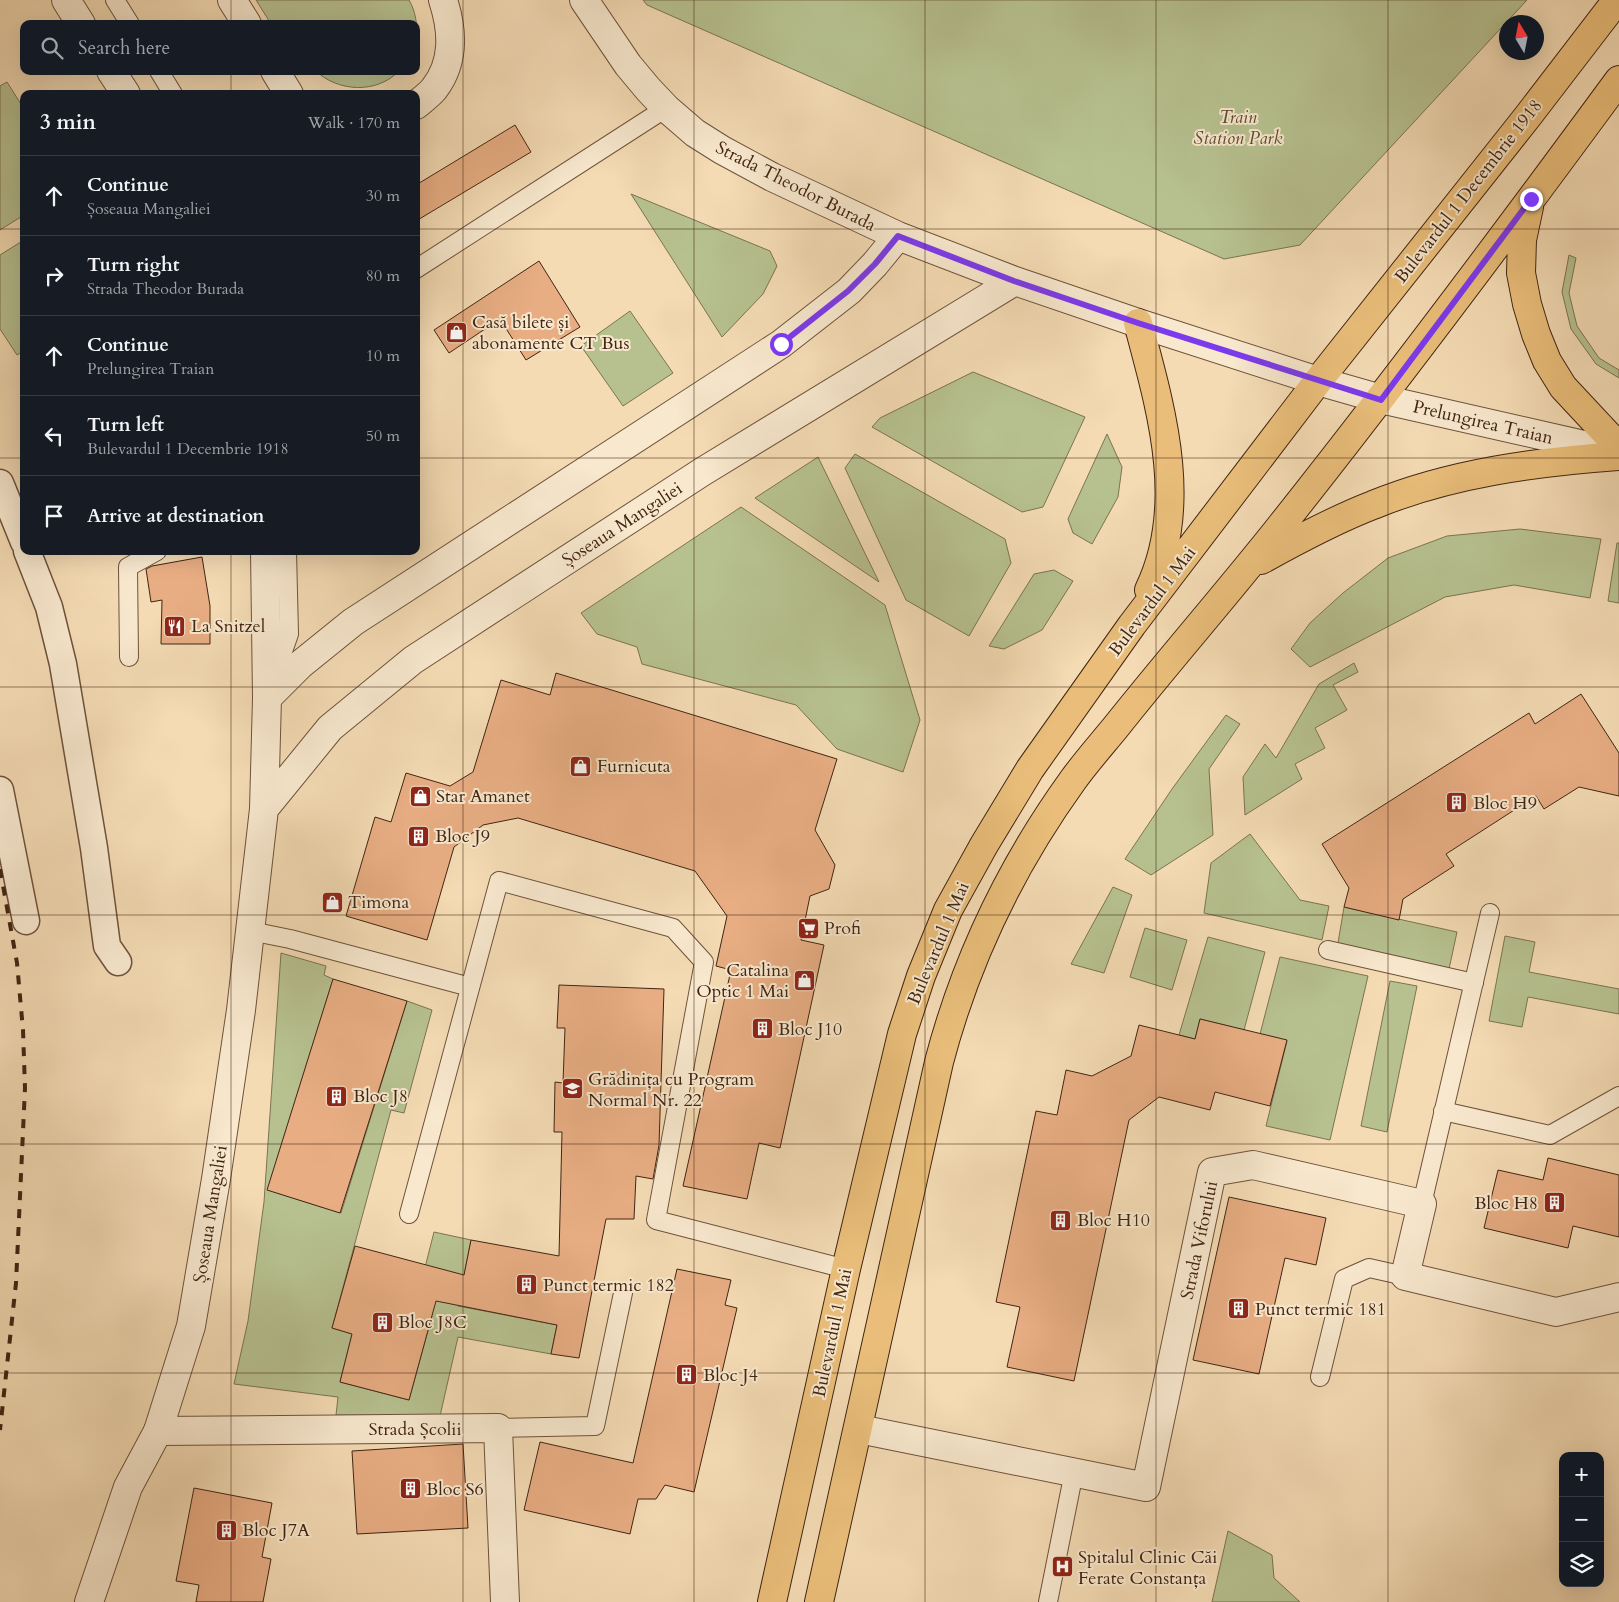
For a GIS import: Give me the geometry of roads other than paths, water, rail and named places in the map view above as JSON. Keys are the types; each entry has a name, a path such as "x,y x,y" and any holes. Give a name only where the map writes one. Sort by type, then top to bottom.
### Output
{"main road":[{"name":"Bulevardul 1 Decembrie 1918","path":"1318,380 1528,116 1617,0"},
{"path":"819,1602 939,1062 949,1023 962,985 987,924 1026,852 1073,780 1200,623 1248,567 1381,400 1619,80"},
{"path":"1531,199 1522,240 1520,273 1526,304 1536,334 1547,360 1563,387 1619,447"},
{"path":"1132,625 1153,582 1162,555 1169,519 1169,468 1160,405 1138,323"},
{"name":"Bulevardul 1 Mai","path":"772,1602 846,1269 902,1034 921,976 948,910 984,844 1030,768 1132,625 1318,380"},
{"path":"1248,567 1319,528 1374,504 1424,488 1494,471 1568,460 1619,455"}],"street":[{"path":"66,0 78,20"},
{"path":"232,0 244,20"},
{"path":"420,101 433,90 448,62 451,39 449,20 443,0"},
{"name":"Strada Theodor Burada","path":"584,0 628,65 666,108 695,133 746,164 898,236 1014,281 1138,323 1318,380"},
{"path":"114,75 124,90"},
{"path":"278,75 287,90"},
{"path":"268,698 301,664 353,622 781,344 848,291 875,264 898,236"},
{"name":"Șoseaua Mangaliei","path":"264,809 330,728 412,660 702,472 1014,281"},
{"name":"Prelungirea Traian","path":"1318,380 1381,400 1619,455"},
{"path":"0,483 20,532"},
{"path":"29,555 49,607 62,664 94,848 107,946 118,962"},
{"name":"Șoseaua Mangaliei","path":"89,1602 128,1487 158,1431 191,1326 216,1179 241,1010 264,809 268,698 265,555"},
{"path":"0,790 26,921"},
{"name":"Strada Viforului","path":"859,1428 1146,1487 1212,1172 1253,1165 1422,1204"},
{"path":"1422,1204 1405,1276 1556,1312 1619,1297"},
{"path":"498,1428 505,1602"},
{"name":"Strada Școlii","path":"158,1431 498,1428"}],"lane":[{"path":"115,0 128,20"},
{"path":"161,75 171,90"},
{"path":"420,266 666,108"},
{"path":"129,657 128,567 150,555"},
{"path":"268,698 289,634 287,555"},
{"path":"409,1214 499,881 673,928 704,962 656,1220 846,1269"},
{"path":"1422,1204 1490,913"},
{"path":"250,931 290,939 470,987"},
{"path":"1328,950 1474,983"},
{"path":"1443,1111 1550,1135 1619,1096"},
{"path":"1320,1377 1344,1279 1370,1268 1405,1276"},
{"path":"498,1428 595,1426 623,1293"},
{"path":"1048,1602 1074,1472"}],"railway":[{"path":"0,869 17,963 23,1030 25,1088 16,1283 0,1430"}],"place":[{"name":"Casă bilete și abonamente CT Bus","path":"456,332"},
{"name":"La Snitzel","path":"175,626"},
{"name":"Furnicuta","path":"581,766"},
{"name":"Star Amanet","path":"420,796"},
{"name":"Bloc H9","path":"1457,803"},
{"name":"Bloc J9","path":"419,836"},
{"name":"Timona","path":"332,902"},
{"name":"Profi","path":"808,928"},
{"name":"Catalina Optic 1 Mai","path":"805,980"},
{"name":"Bloc J10","path":"762,1029"},
{"name":"Grădinița cu Program Normal Nr. 22","path":"572,1089"},
{"name":"Bloc J8","path":"337,1096"},
{"name":"Bloc H8","path":"1554,1203"},
{"name":"Bloc H10","path":"1061,1220"},
{"name":"Punct termic 182","path":"527,1285"},
{"name":"Punct termic 181","path":"1239,1309"},
{"name":"Bloc J8C","path":"382,1322"},
{"name":"Bloc J4","path":"687,1375"},
{"name":"Bloc S6","path":"410,1489"},
{"name":"Bloc J7A","path":"226,1530"},
{"name":"Spitalul Clinic Căi Ferate Constanța","path":"1062,1567"}],"park label":[{"name":"Train Station Park","path":"1238,127"}]}
